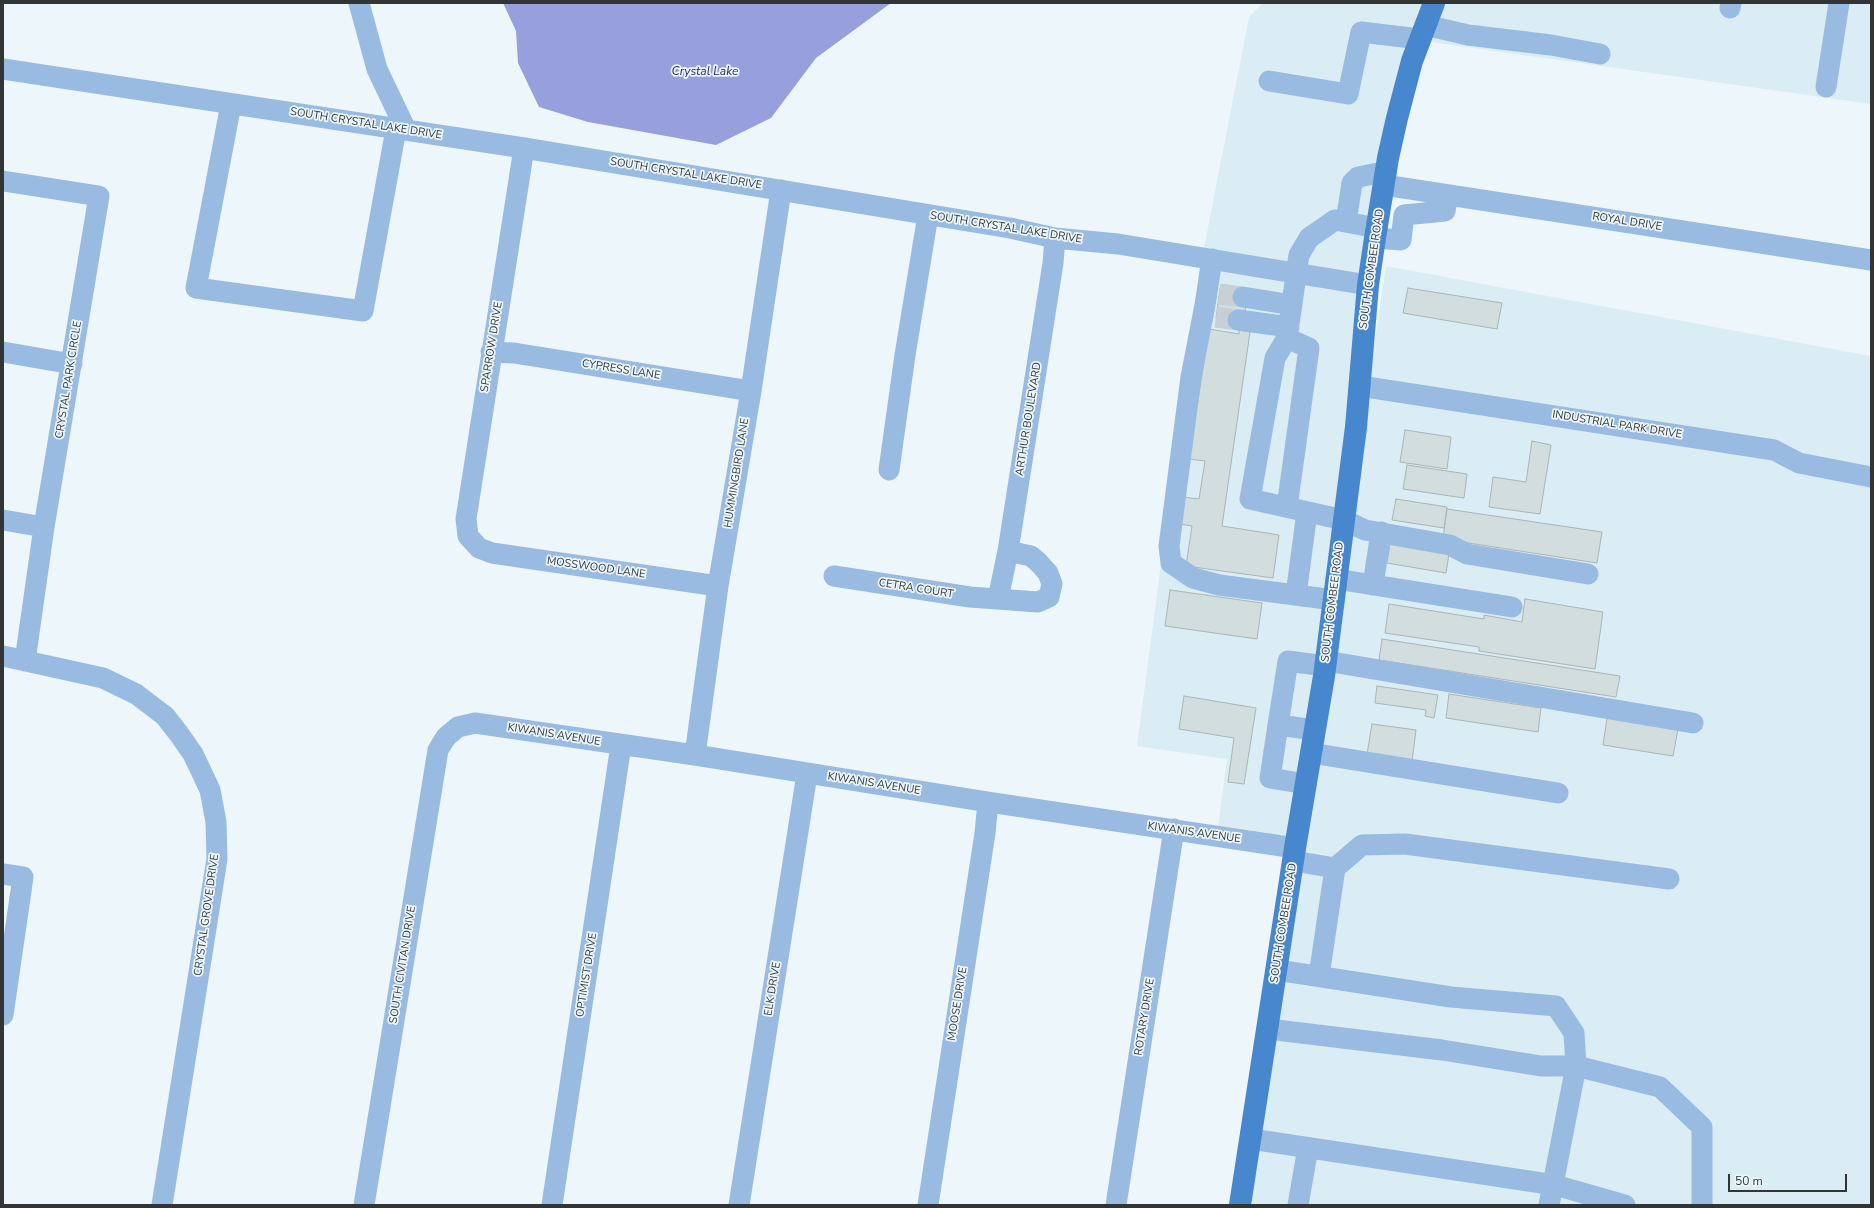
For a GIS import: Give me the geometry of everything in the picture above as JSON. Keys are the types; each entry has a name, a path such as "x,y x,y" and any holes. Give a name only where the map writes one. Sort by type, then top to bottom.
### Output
{"main road":[{"name":"SOUTH COMBEE ROAD","path":"1240,1205 1326,664 1360,386 1368,285 1376,233 1385,179 1412,61 1434,3"}],"street":[{"path":"231,104 196,288 363,311 401,130 377,69 359,3"},
{"path":"1826,87 1839,3"},
{"path":"1269,81 1348,94 1361,32 1423,32 1468,35 1551,45 1600,54"},
{"name":"SOUTH CRYSTAL LAKE DRIVE","path":"3,69 524,148 1010,228 1055,238 1118,244 1213,277 1296,273 1368,285"},
{"name":"SPARROW DRIVE","path":"475,545 468,536 466,519 524,148"},
{"name":"ROYAL DRIVE","path":"1346,222 1352,183 1358,177 1378,173 1385,179 1448,195 1871,260"},
{"name":"CRYSTAL PARK CIRCLE","path":"3,181 99,196 44,527 25,661"},
{"name":"HUMMINGBIRD LANE","path":"695,755 718,586 751,391 781,190"},
{"path":"1448,195 1445,211 1404,215 1401,240 1346,222 1335,220 1309,238 1299,255 1288,333 1275,358 1250,499 1344,520 1365,530 1450,545 1468,554 1588,574"},
{"path":"889,470 905,355 928,215"},
{"name":"ARTHUR BOULEVARD","path":"998,599 1008,551 1053,263 1055,238"},
{"path":"1213,277 1210,316 1192,377 1170,546 1171,563 1192,578 1219,585 1296,595 1372,585 1512,607"},
{"path":"1243,297 1292,305"},
{"path":"1238,320 1288,333 1309,348 1297,509 1296,595"},
{"path":"3,352 72,364"},
{"name":"CYPRESS LANE","path":"491,352 514,353 751,391"},
{"name":"INDUSTRIAL PARK DRIVE","path":"1360,386 1774,450 1800,463 1871,477"},
{"path":"3,520 44,527"},
{"path":"1372,585 1381,532"},
{"name":"MOSSWOOD LANE","path":"475,545 492,553 718,586"},
{"name":"CETRA COURT","path":"834,576 970,597 1038,602 1049,597 1052,584 1048,573 1031,556 1008,551"},
{"name":"CRYSTAL GROVE DRIVE","path":"3,656 103,678 136,694 165,716 179,734 193,754 210,790 216,822 217,859 162,1205"},
{"path":"1306,784 1270,778 1288,661 1326,664 1693,723"},
{"name":"KIWANIS AVENUE","path":"454,730 458,727 475,723 695,755 806,774 1174,829 1295,854 1335,868"},
{"path":"1278,725 1315,730"},
{"name":"SOUTH CIVITAN DRIVE","path":"364,1205 438,750 446,737 454,730"},
{"name":"OPTIMIST DRIVE","path":"552,1205 621,745"},
{"path":"1311,753 1558,792"},
{"name":"ELK DRIVE","path":"739,1205 806,774"},
{"name":"MOOSE DRIVE","path":"928,1205 985,833 988,802"},
{"name":"ROTARY DRIVE","path":"1116,1205 1174,829"},
{"path":"1319,976 1335,868 1362,845 1405,844 1669,880"},
{"path":"3,874 23,877 10,921 3,1015"},
{"path":"1277,970 1451,997 1556,1006 1574,1033 1576,1066 1549,1205"},
{"path":"1268,1029 1442,1050 1541,1066 1576,1066 1660,1087 1702,1127 1702,1205"},
{"path":"1251,1139 1554,1185 1626,1205"},
{"path":"1298,1205 1308,1148"}],"shaded area":[{"path":"1263,3 1425,3 1361,275 1204,248 1249,17"},
{"path":"1443,3 1871,3 1871,104 1431,42"},
{"path":"1386,266 1871,356 1871,1205 1249,1205"},
{"path":"1200,267 1359,293 1347,426 1316,675 1289,837 1218,827 1227,759 1137,746"}],"water":[{"name":"Crystal Lake","path":"503,3 891,3 816,58 771,118 716,145 588,122 539,107 518,63 516,31"}],"building":[{"path":"1408,288 1502,303 1497,329 1403,313"},
{"path":"1220,289 1244,292 1246,302 1245,314 1238,321 1216,318"},
{"path":"1209,329 1239,334 1239,330 1250,332 1222,526 1279,535 1273,578 1186,566 1192,526 1179,524 1183,497 1199,499 1205,461 1189,459"},
{"path":"1405,430 1451,437 1447,469 1400,462"},
{"path":"1532,441 1551,445 1540,514 1489,507 1493,477 1526,482"},
{"path":"1407,465 1467,474 1464,498 1403,489"},
{"path":"1396,499 1447,507 1444,528 1392,520"},
{"path":"1447,509 1602,532 1597,563 1443,539"},
{"path":"1390,544 1449,554 1446,573 1387,563"},
{"path":"1170,590 1262,603 1257,639 1165,626"},
{"path":"1525,599 1603,612 1595,669 1479,651 1479,647 1385,633 1389,604 1484,619 1484,615 1522,622"},
{"path":"1382,639 1620,676 1616,697 1379,660"},
{"path":"1377,686 1438,695 1434,718 1425,716 1426,710 1375,703"},
{"path":"1449,694 1541,708 1538,732 1446,718"},
{"path":"1184,696 1256,708 1244,784 1228,782 1234,738 1179,729"},
{"path":"1607,718 1678,729 1673,756 1603,745"},
{"path":"1372,724 1416,730 1412,761 1367,754"}],"tunnel":[{"path":"1219,294 1243,297"},
{"path":"1216,317 1238,320"}]}
